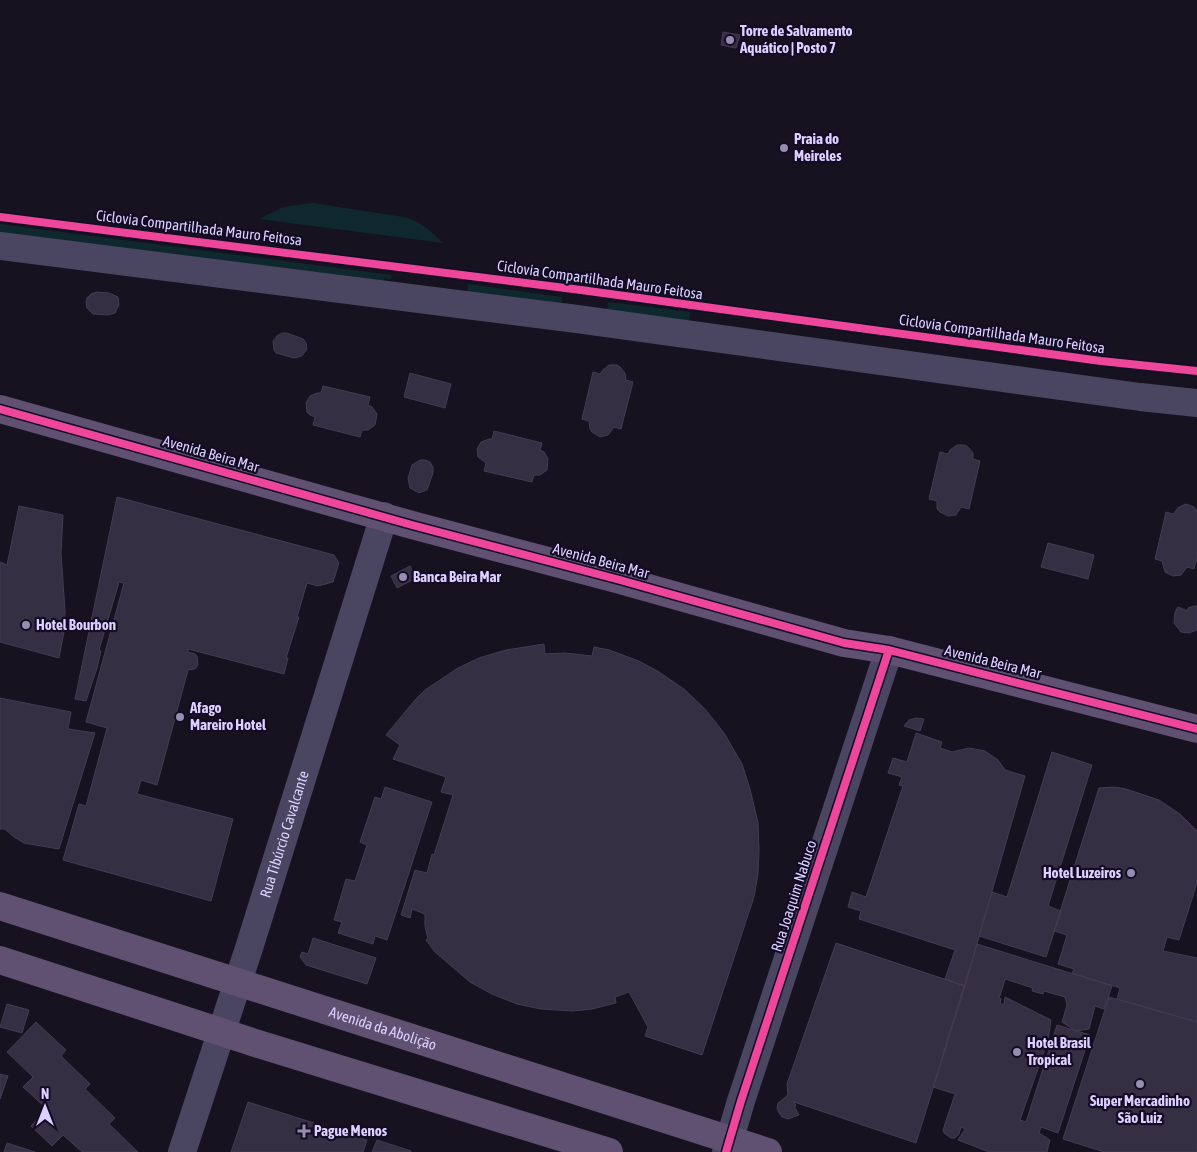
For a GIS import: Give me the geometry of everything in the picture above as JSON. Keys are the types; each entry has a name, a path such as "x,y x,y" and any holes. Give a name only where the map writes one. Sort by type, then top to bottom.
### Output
{"main road":[{"name":"Avenida Beira Mar","path":"0,409 844,643 889,650 1197,729"},
{"name":"Avenida da Abolição","path":"0,906 238,982 727,1146 768,1152"},
{"path":"0,960 609,1152"}],"street":[{"path":"0,246 578,320 1140,397 1197,403"},
{"name":"Rua Tibúrcio Cavalcante","path":"182,1152 238,982 384,516"},
{"name":"Rua Joaquim Nabuco","path":"727,1146 740,1101 889,650"}],"green space":[{"path":"313,203 404,217 425,227 443,243 259,219 283,207"},
{"path":"0,224 392,275 391,279 384,278 383,282 0,233"},
{"path":"468,284 562,297 561,305 467,293"},
{"path":"608,302 690,312 689,321 607,311"}],"building":[{"name":"Torre de Salvamento Aquático | Posto 7","path":"723,32 740,35 736,48 721,45"},
{"path":"97,292 109,293 118,297 119,305 115,313 107,315 93,314 87,308 87,298"},
{"path":"282,333 303,339 307,349 302,356 294,358 276,353 273,341"},
{"path":"609,365 620,367 625,373 626,380 633,382 621,429 614,427 608,435 600,437 592,432 589,421 582,419 593,372 600,374"},
{"path":"410,373 451,384 445,408 404,397"},
{"path":"323,386 370,397 368,405 377,414 375,425 368,430 362,430 360,437 313,425 315,417 307,412 306,403 310,396 321,393"},
{"path":"494,431 542,443 540,450 544,452 548,459 547,470 540,475 534,475 532,482 484,471 486,463 478,457 477,449 481,442 492,439"},
{"path":"957,445 968,447 973,453 973,459 980,461 969,509 961,507 956,515 948,516 937,509 937,501 929,499 940,452 948,454"},
{"path":"420,460 430,462 433,467 433,473 427,490 419,493 410,488 408,478 412,465"},
{"path":"117,497 334,555 339,563 333,582 318,586 307,583 286,658 288,658 284,674 188,649 188,652 197,656 198,665 195,669 188,670 157,785 141,780 137,794 233,819 211,901 63,860 79,804 86,806 107,728 86,722 124,583 119,582 99,650 101,651 97,668 86,701 75,699"},
{"path":"1186,504 1194,507 1197,511 1197,558 1194,569 1187,567 1181,575 1173,576 1165,572 1162,561 1155,559 1166,512 1173,514 1179,507"},
{"path":"19,506 63,515 61,553 65,611 64,632 59,658 0,642 0,562 7,565"},
{"path":"1048,543 1094,555 1088,579 1041,567"},
{"name":"Banca Beira Mar","path":"410,566 416,578 397,588 391,576"},
{"path":"1197,606 1197,630 1189,633 1181,632 1174,623 1175,612 1178,607 1188,611 1188,608"},
{"path":"544,644 545,654 565,653 592,656 594,647 609,650 639,661 659,672 684,689 705,709 724,733 742,764 758,823 758,874 754,897 702,1055 645,1036 648,1027 629,992 615,997 616,1003 592,1009 573,1011 541,1009 517,1004 492,994 470,982 435,952 426,940 428,939 425,914 412,909 410,918 401,915 415,870 427,873 453,795 441,792 446,777 393,759 400,745 386,735 425,690 458,668 479,658 506,650"},
{"path":"0,698 71,712 68,729 95,733 59,849 24,843 5,829 0,829"},
{"path":"916,718 924,719 920,731 904,726 909,720"},
{"path":"916,733 942,742 940,748 952,752 969,748 985,751 998,760 1005,770 1025,776 965,986 945,979 955,950 859,919 861,911 848,907 852,892 866,897 903,786 899,785 902,777 888,773 893,758 907,762"},
{"path":"1052,752 1092,765 1048,906 1061,911 1046,957 979,936 992,892 1007,897"},
{"path":"385,787 432,802 387,940 375,936 373,944 338,933 342,922 334,920 346,879 355,881 367,845 360,842 375,797 381,799"},
{"path":"1114,787 1159,800 1180,814 1197,831 1197,883 1179,940 1167,937 1163,951 1197,958 1197,1022 1117,999 1120,988 1072,973 1074,969 1058,964 1067,935 1054,931 1099,788"},
{"path":"313,938 376,958 367,984 306,965 300,957 302,952 308,954"},
{"path":"836,943 965,986 916,1143 794,1102 799,1115 788,1119 782,1117 777,1108 778,1103 788,1095 787,1084"},
{"path":"977,944 1112,986 1104,1009 1095,1006 1089,1029 1077,1031 1090,1035 1058,1133 1041,1127 1039,1133 1050,1140 1047,1152 989,1152 958,1140 965,1129 961,1127 959,1134 955,1138 951,1138 944,1133 943,1130 955,1094 933,1087","holes":["1005,979 1033,988 1032,991 1043,994 1044,991 1065,997 1067,1005 1062,1022 1075,1031 1057,1025 1026,1122 1020,1120 1048,1040 1051,1020 1005,997 1004,1004 1000,1004 1001,999 998,996 1000,996"]},
{"path":"1109,997 1197,1022 1197,1152 1104,1152 1063,1139"},
{"path":"7,1004 29,1010 22,1033 0,1027"},
{"path":"36,1022 66,1050 61,1056 90,1084 85,1089 115,1118 109,1124 138,1152 82,1152 63,1135 52,1146 31,1126 47,1109 23,1087 33,1077 7,1052"},
{"path":"0,1074 8,1076 0,1099"},
{"path":"248,1102 367,1140 363,1152 231,1152"},
{"path":"377,1140 411,1151 411,1152 372,1152"},
{"path":"7,1143 35,1152 4,1152"}],"cycle path":[{"name":"Ciclovia Compartilhada Mauro Feitosa","path":"0,217 581,290 1101,361 1197,371"},
{"path":"0,409 412,525 620,580 844,643 889,650 1197,729"},
{"path":"726,1152 889,650"}],"place":[{"name":"Torre de Salvamento Aquático | Posto 7","path":"730,40"},
{"name":"Praia do Meireles","path":"784,148"},
{"name":"Banca Beira Mar","path":"403,577"},
{"name":"Hotel Bourbon","path":"26,625"},
{"name":"Afago Mareiro Hotel","path":"180,717"},
{"name":"Hotel Luzeiros","path":"1131,873"},
{"name":"Hotel Brasil Tropical","path":"1017,1052"},
{"name":"Super Mercadinho São Luiz","path":"1140,1084"},
{"name":"Pague Menos","path":"304,1131"}]}
